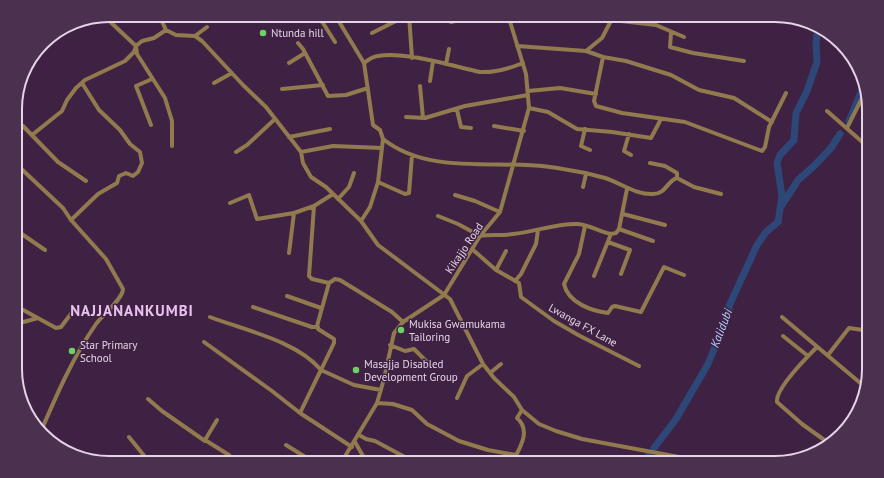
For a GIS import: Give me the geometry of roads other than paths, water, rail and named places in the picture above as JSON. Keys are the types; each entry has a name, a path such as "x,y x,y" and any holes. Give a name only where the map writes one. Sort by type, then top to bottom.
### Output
{"street":[{"path":"110,22 136,46 137,54 165,98 172,121 172,146"},
{"path":"162,22 166,30 176,35 195,36 202,41 266,107 301,152 306,171 361,221 378,245 450,299 483,364 514,397 522,410 547,428 582,439 674,456"},
{"path":"322,22 335,42"},
{"path":"339,22 364,63 373,124 380,130 383,139 378,182 370,207 361,221"},
{"path":"372,34 395,22"},
{"path":"409,22 412,58"},
{"name":"Kikajjo Road","path":"346,456 377,403 394,333 403,322 444,295 480,236 500,212 512,165 524,131 529,108 523,63 510,22"},
{"path":"586,51 602,38 611,22"},
{"path":"631,22 662,27 671,33 684,37"},
{"path":"195,36 206,27"},
{"path":"32,134 62,110 69,97 82,82 125,61 134,52 136,46 139,45 142,40 154,38 166,30"},
{"path":"671,33 670,47 694,53 744,61"},
{"path":"298,44 305,53 328,96 346,95 368,88"},
{"path":"517,46 586,51 671,75 700,90 734,98 772,122"},
{"path":"446,64 449,49"},
{"path":"289,63 305,53"},
{"path":"364,63 378,56 412,58 489,72 506,69 523,63"},
{"path":"603,57 595,104 599,108 685,122 762,150 764,150 772,122 786,93"},
{"path":"430,81 433,61"},
{"path":"214,83 232,73"},
{"path":"151,125 136,86 152,79"},
{"path":"71,220 98,194 117,183 119,176 126,173 133,176 138,172 142,163 140,152 130,144 120,130 99,110 82,82"},
{"path":"282,89 323,85"},
{"path":"420,86 423,118"},
{"path":"406,118 423,118 528,93 560,88 596,94"},
{"path":"847,128 861,100"},
{"path":"529,108 542,110 571,127 651,138 661,119"},
{"path":"457,110 462,127 471,128"},
{"path":"827,111 862,141"},
{"path":"236,152 247,145 275,119"},
{"path":"22,126 58,162 86,181"},
{"path":"494,126 524,131"},
{"path":"289,137 330,129"},
{"path":"585,129 581,146 590,150"},
{"path":"629,134 624,151 631,155"},
{"path":"383,139 400,151 428,161 512,165 529,164 605,178 627,188 652,194 659,194 677,178"},
{"path":"301,152 333,146 382,148"},
{"path":"378,182 405,194 409,193 412,155"},
{"path":"650,163 665,166 677,173 677,178"},
{"path":"22,169 56,201 106,259 124,289 123,293 97,322 82,345 63,380 43,425"},
{"path":"338,199 349,187 354,173"},
{"path":"583,187 586,174"},
{"path":"677,178 694,187 721,194"},
{"path":"438,216 458,224 480,236 488,234 493,236 515,234 565,224 585,226 611,234 616,233 619,229 627,188"},
{"path":"230,203 249,195 257,219 294,213 314,206 333,194"},
{"path":"455,195 475,201 500,212"},
{"path":"314,206 309,276 312,279 329,283"},
{"path":"289,253 294,213"},
{"path":"623,214 665,225"},
{"path":"585,226 579,254 564,284 565,288 580,305 599,313 608,313 612,307 615,306 641,312 664,267 684,275"},
{"path":"619,229 653,241"},
{"path":"472,249 496,270 515,281 519,278 535,247 538,230"},
{"path":"22,234 45,250"},
{"path":"594,276 611,234"},
{"path":"608,242 630,250 621,274"},
{"path":"496,270 506,251"},
{"path":"318,327 321,308 329,283 335,279 340,280 392,312 403,322"},
{"name":"Lwanga FX Lane","path":"515,281 520,286 520,297 554,321 639,366"},
{"path":"287,296 321,308"},
{"path":"253,307 312,327 318,327 318,329 334,338 333,347 300,413"},
{"path":"22,309 56,328 60,328 73,311"},
{"path":"782,317 861,383"},
{"path":"22,322 38,318"},
{"path":"210,318 272,339 307,357 321,370 354,386 381,390"},
{"path":"828,355 849,328 862,330"},
{"path":"783,336 808,356"},
{"path":"204,342 272,390 300,413 352,447"},
{"path":"390,345 405,351 414,349 426,361"},
{"path":"817,347 777,394 777,402 802,424 824,440"},
{"path":"457,398 467,376 483,364"},
{"path":"490,373 501,364"},
{"path":"148,399 162,411 229,456"},
{"path":"377,403 393,404 412,410 427,424 459,440 488,450 516,455 524,436 523,426 517,418 522,410"},
{"path":"206,441 217,420"},
{"path":"359,435 366,439 375,441 403,456"},
{"path":"129,437 144,456"},
{"path":"355,442 363,456"},
{"path":"286,445 304,456"}],"waterway":[{"name":"Kalidubi","path":"654,448 676,419 708,364 729,312 729,306 757,245 766,232 778,222 782,196 777,163 780,155 794,140 796,113 807,91 817,62 817,33"},
{"name":"Kalidubi","path":"849,121 860,94"},
{"name":"Kalidubi","path":"782,205 798,180 831,148 840,134"}],"place":[{"name":"Ntunda hill","path":"263,33"},
{"name":"Mukisa Gwamukama Tailoring","path":"401,330"},
{"name":"Star Primary School","path":"72,351"},
{"name":"Masajja Disabled Development Group","path":"356,370"}],"district":[{"name":"NAJJANANKUMBI","path":"132,310"}]}
